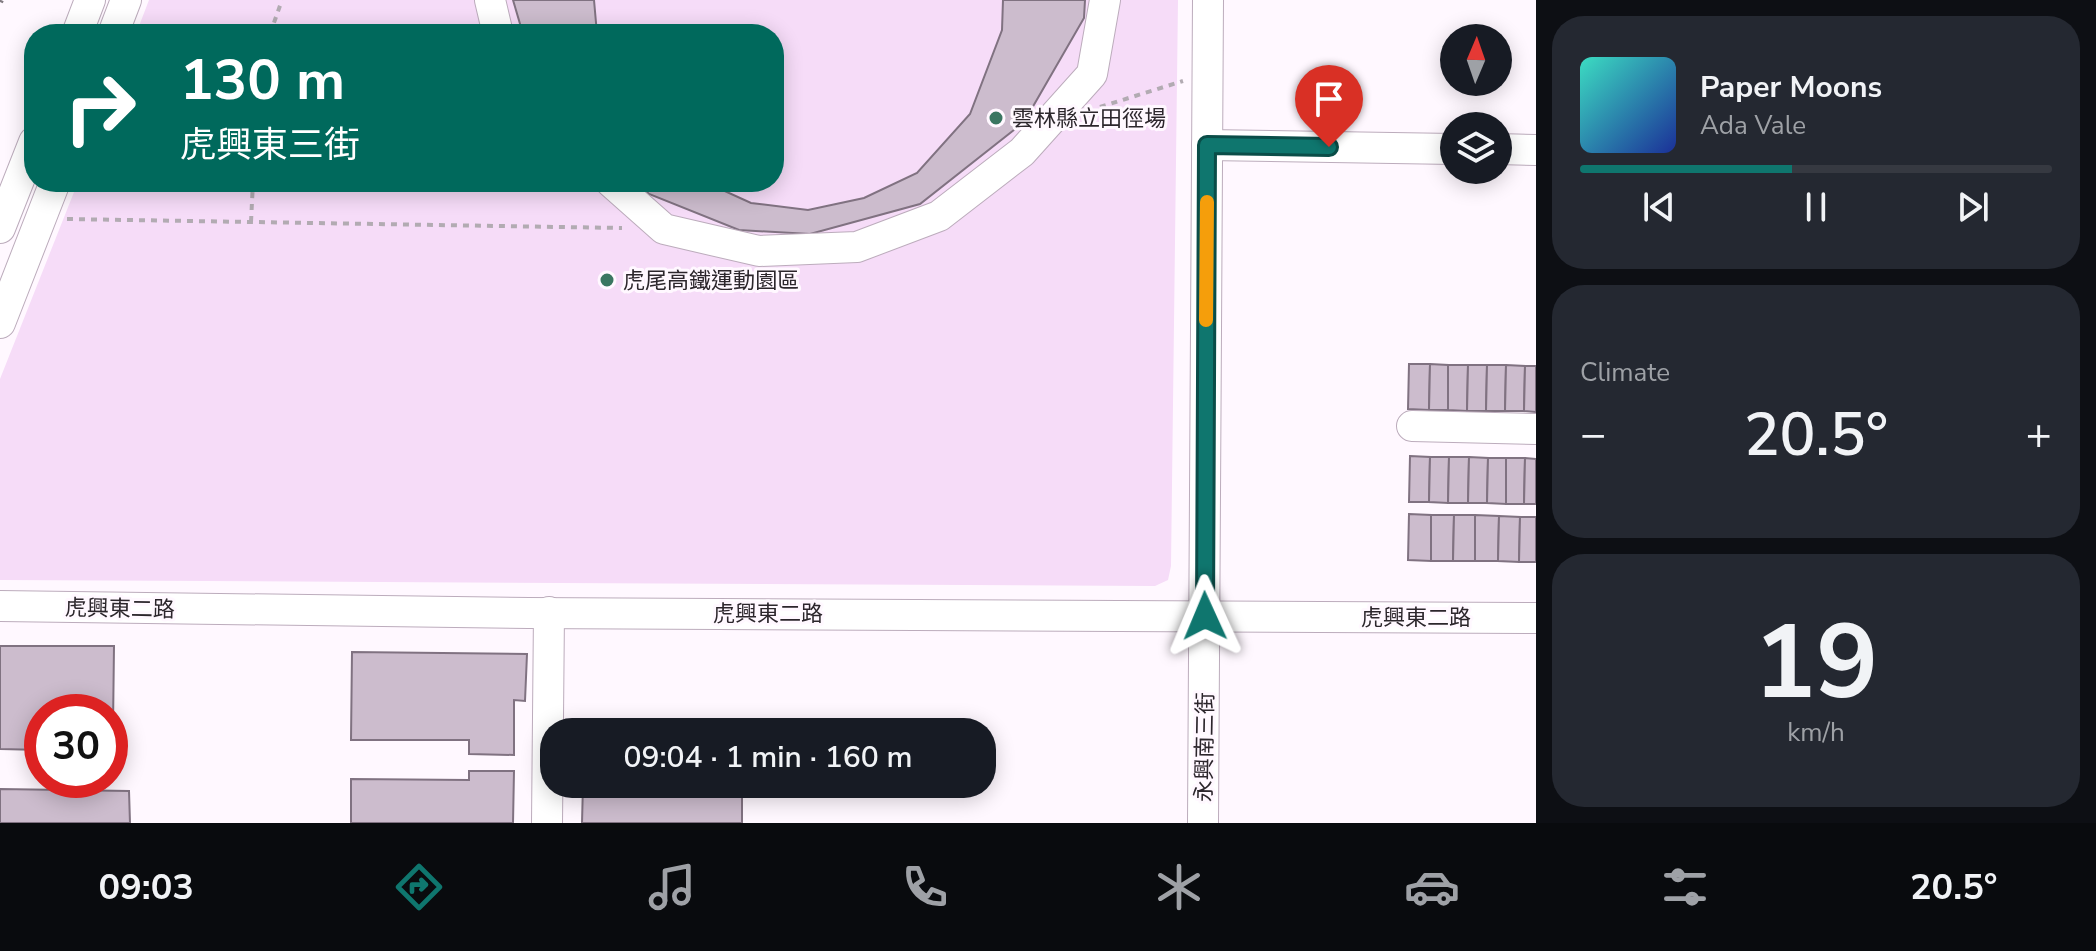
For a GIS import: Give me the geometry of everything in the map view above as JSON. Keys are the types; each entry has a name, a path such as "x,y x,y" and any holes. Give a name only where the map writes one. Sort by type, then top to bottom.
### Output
{"street":[{"path":"81,24 90,0"},
{"path":"117,24 126,0"},
{"path":"490,0 496,24"},
{"path":"622,192 664,229 759,251 857,247 939,216 1022,152 1092,74 1105,0"},
{"name":"永興南三街","path":"1203,823 1208,0"},
{"path":"1207,145 1440,149"},
{"path":"1512,149 1536,150"},
{"path":"0,228 24,167"},
{"path":"0,323 51,192"},
{"path":"1412,426 1536,429"},
{"name":"虎興東二路","path":"0,606 1536,618"},
{"path":"547,823 549,612"}],"path":[{"path":"274,24 282,0"},
{"path":"1096,108 1186,80"},
{"path":"251,222 252,192"},
{"path":"57,219 664,229"}],"shaded area":[{"name":"虎尾高鐵運動園區","path":"149,0 1178,0 1171,566 1168,580 1155,586 0,580 0,379 74,192 784,192 784,24 140,24"}],"building":[{"path":"513,0 594,0 596,24 520,24"},
{"name":"雲林縣立田徑場","path":"1003,0 1085,0 1084,18 1024,122 920,204 810,234 739,230 647,192 727,192 751,203 808,210 864,198 917,173 970,114 1002,30"},
{"path":"1409,364 1430,364 1429,410 1408,409"},
{"path":"1430,364 1448,365 1448,410 1429,410"},
{"path":"1448,365 1468,365 1467,411 1448,410"},
{"path":"1468,365 1487,365 1486,411 1467,411"},
{"path":"1487,365 1506,365 1505,411 1486,411"},
{"path":"1506,365 1525,366 1524,411 1505,411"},
{"path":"1525,366 1536,366 1536,412 1524,411"},
{"path":"1410,456 1430,457 1429,502 1409,502"},
{"path":"1430,457 1449,457 1448,503 1429,502"},
{"path":"1449,457 1469,457 1468,503 1448,503"},
{"path":"1469,457 1488,458 1487,503 1468,503"},
{"path":"1488,458 1506,458 1506,504 1487,503"},
{"path":"1506,458 1525,458 1524,504 1506,504"},
{"path":"1525,458 1536,459 1536,504 1524,504"},
{"path":"1409,514 1431,515 1431,561 1408,560"},
{"path":"1431,515 1454,515 1453,561 1431,561"},
{"path":"1454,515 1475,515 1475,561 1453,561"},
{"path":"1475,515 1499,516 1498,561 1475,561"},
{"path":"1499,516 1520,517 1519,562 1498,561"},
{"path":"1520,517 1536,517 1536,562 1519,562"},
{"path":"0,646 114,646 113,694 24,694 24,750 0,749"},
{"path":"352,652 527,654 525,701 514,700 514,755 469,754 469,740 351,740"},
{"path":"469,771 514,771 513,823 351,823 351,779 469,780"},
{"path":"0,789 24,789 24,798 128,798 129,791 130,823 0,823"},
{"path":"583,798 742,798 742,823 582,823"}],"slow traffic":[{"path":"1206,320 1207,202"}],"place":[{"name":"雲林縣立田徑場","path":"996,118"},
{"name":"虎尾高鐵運動園區","path":"607,280"}],"route":[{"path":"1205,616 1207,145 1329,147"}]}
